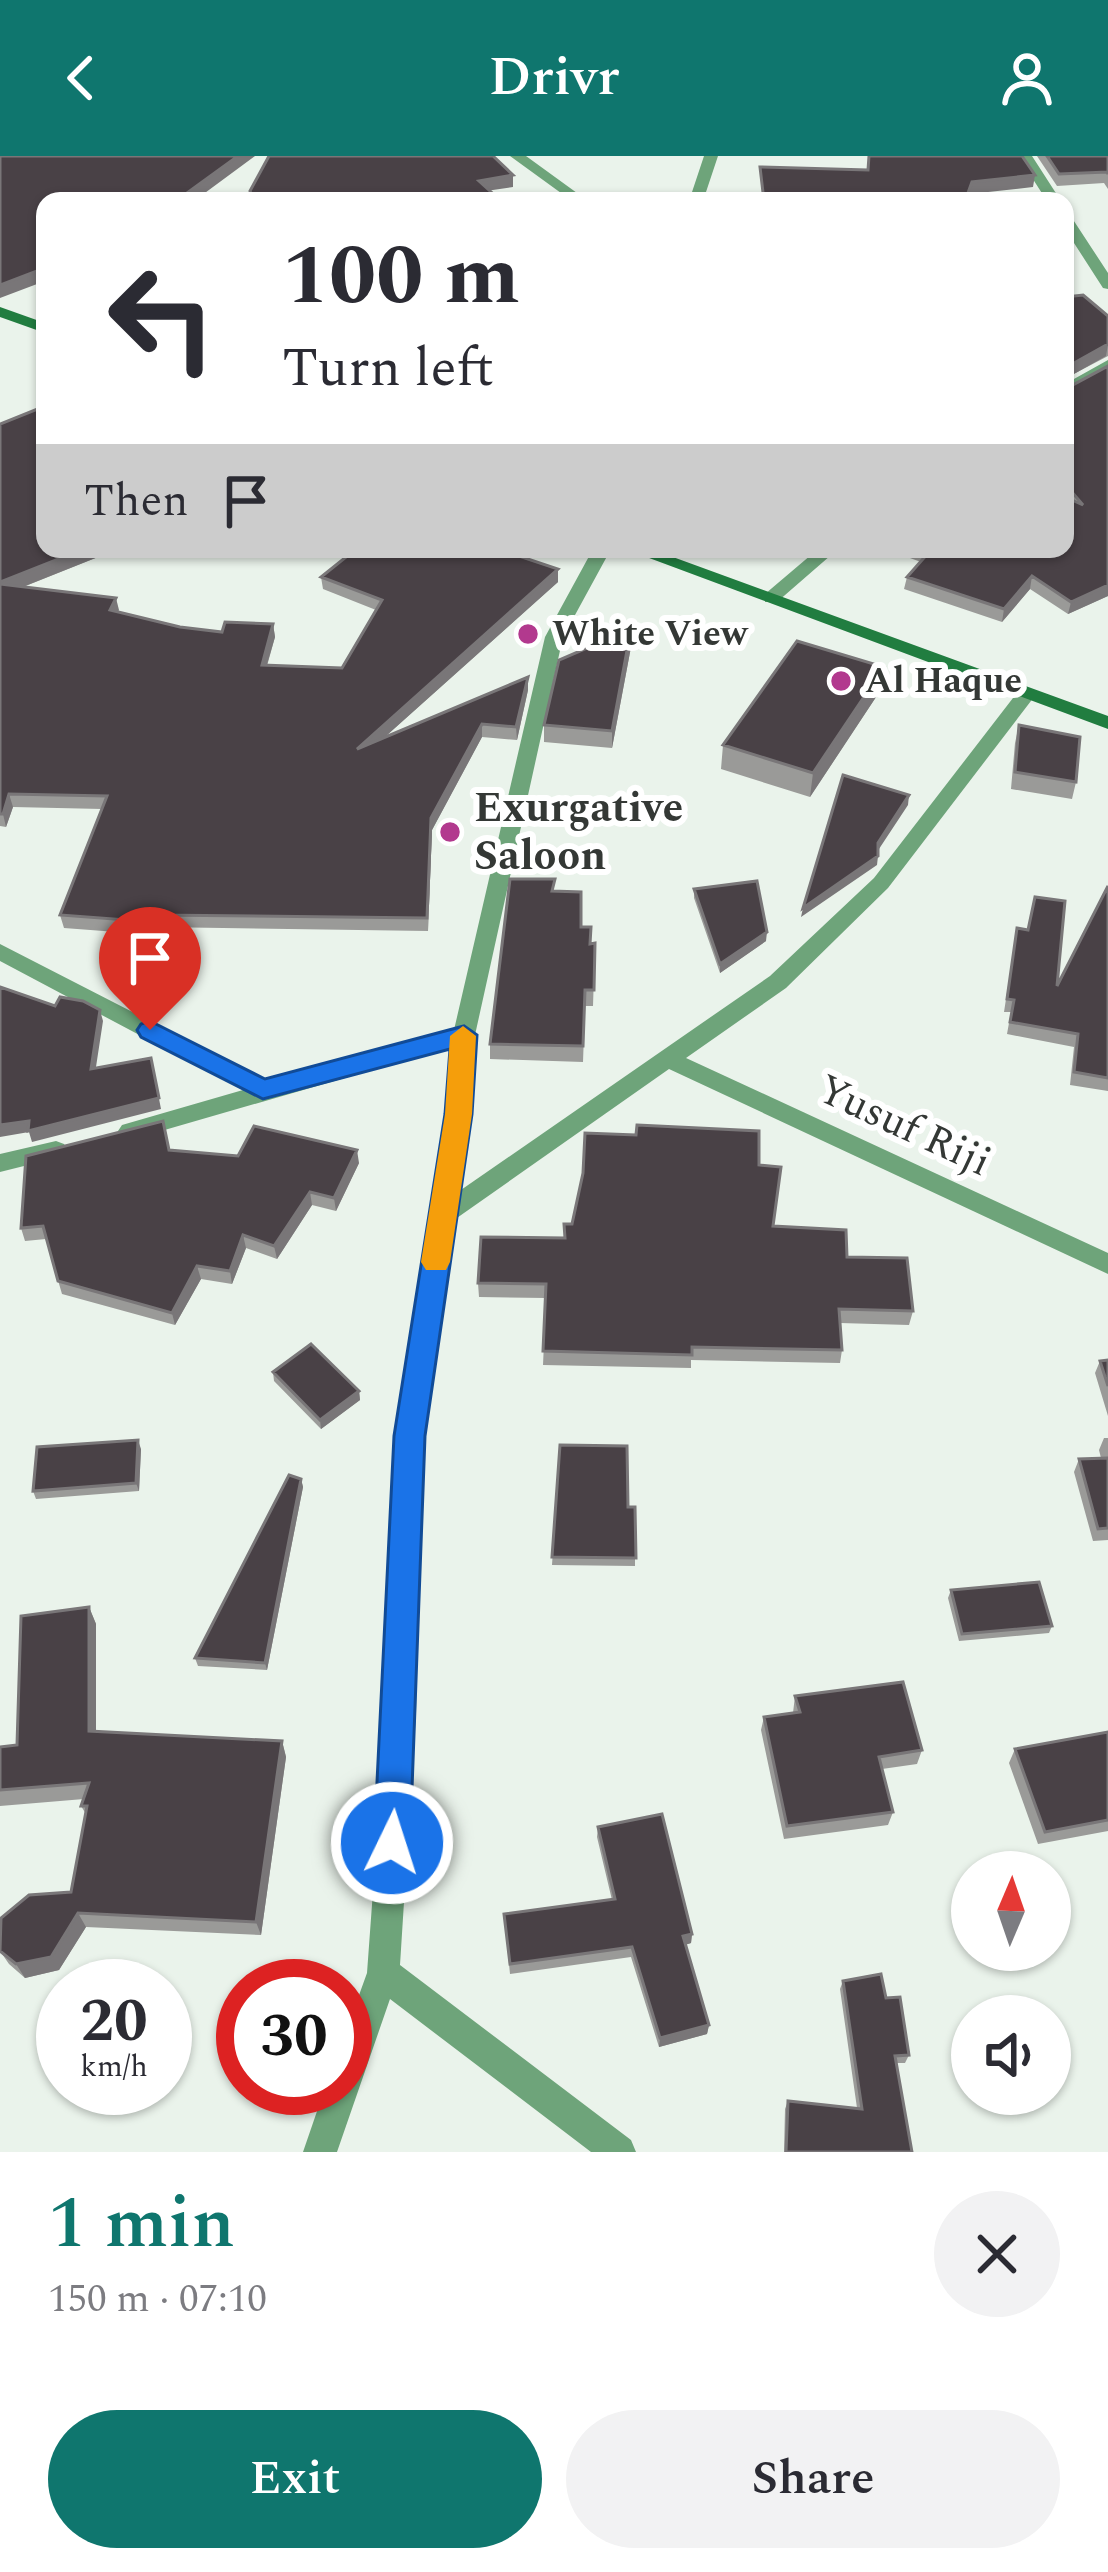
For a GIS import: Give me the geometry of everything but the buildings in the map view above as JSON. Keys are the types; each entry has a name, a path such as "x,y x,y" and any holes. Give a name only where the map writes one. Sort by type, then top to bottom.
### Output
{"main road":[{"path":"0,311 36,325"},
{"path":"659,558 1108,723"}],"street":[{"path":"517,156 568,192"},
{"path":"699,192 711,156"},
{"path":"1025,156 1048,192"},
{"path":"1074,232 1108,285"},
{"path":"1074,386 1108,365"},
{"path":"372,2004 383,1973 400,1713 409,1436 443,1215 464,1035 554,637 597,558"},
{"path":"771,598 818,558"},
{"path":"443,1215 778,982 880,883 1027,693"},
{"path":"0,952 263,1090"},
{"path":"0,1163 93,1142 464,1035"},
{"name":"Yusuf Riji","path":"668,1059 1108,1264"},
{"path":"383,1973 619,2152"},
{"path":"320,2152 333,2115"}],"slow traffic":[{"path":"436,1262 458,1114 463,1036"}],"place":[{"name":"White View","path":"528,634"},
{"name":"Al Haque","path":"841,681"},
{"name":"Exurgative Saloon","path":"450,832"}],"route":[{"path":"150,1030 263,1090 464,1035 458,1114 409,1436 392,1843"}]}
